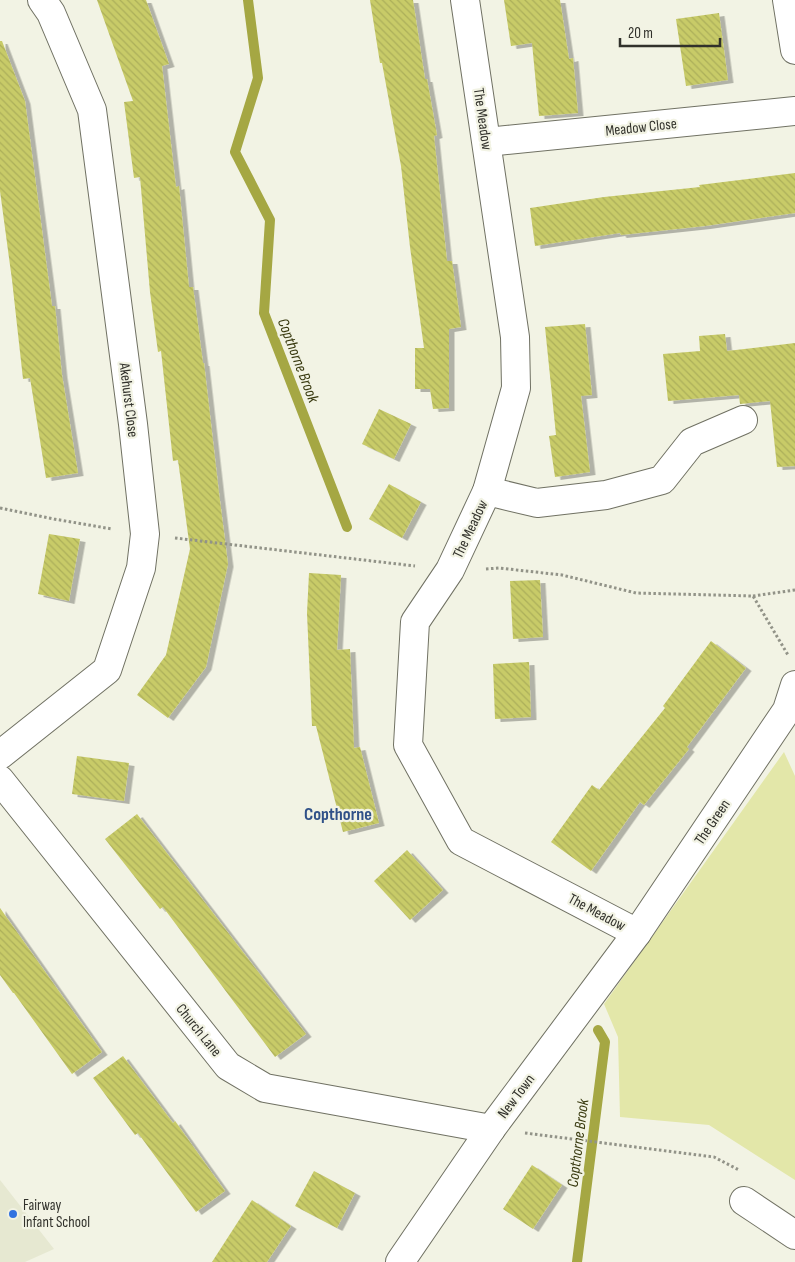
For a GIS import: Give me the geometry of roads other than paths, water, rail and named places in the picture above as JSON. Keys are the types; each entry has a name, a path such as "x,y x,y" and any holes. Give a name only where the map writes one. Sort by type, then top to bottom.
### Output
{"street":[{"name":"Akehurst Close","path":"0,755 108,670 141,568 145,534 133,424 92,110 51,13 42,0"},
{"name":"The Meadow","path":"466,0 515,337 516,388 487,491 450,570 415,622 408,746 460,841 637,933"},
{"path":"787,0 795,50"},
{"name":"Meadow Close","path":"487,142 795,111"},
{"path":"487,491 537,503 606,495 662,480 692,442 743,420"},
{"name":"The Green","path":"637,933 791,720 795,685"},
{"name":"Church Lane","path":"0,780 228,1066 265,1088 491,1129"},
{"name":"New Town","path":"400,1262 491,1129 637,933"},
{"path":"744,1201 795,1235"}],"waterway":[{"name":"Copthorne Brook","path":"248,0 258,78 235,152 270,220 264,313 347,527"},
{"name":"Copthorne Brook","path":"577,1262 605,1042 598,1030"}],"place":[{"name":"Fairway Infant School","path":"13,1214"}],"district":[{"name":"Copthorne","path":"338,814"}]}
